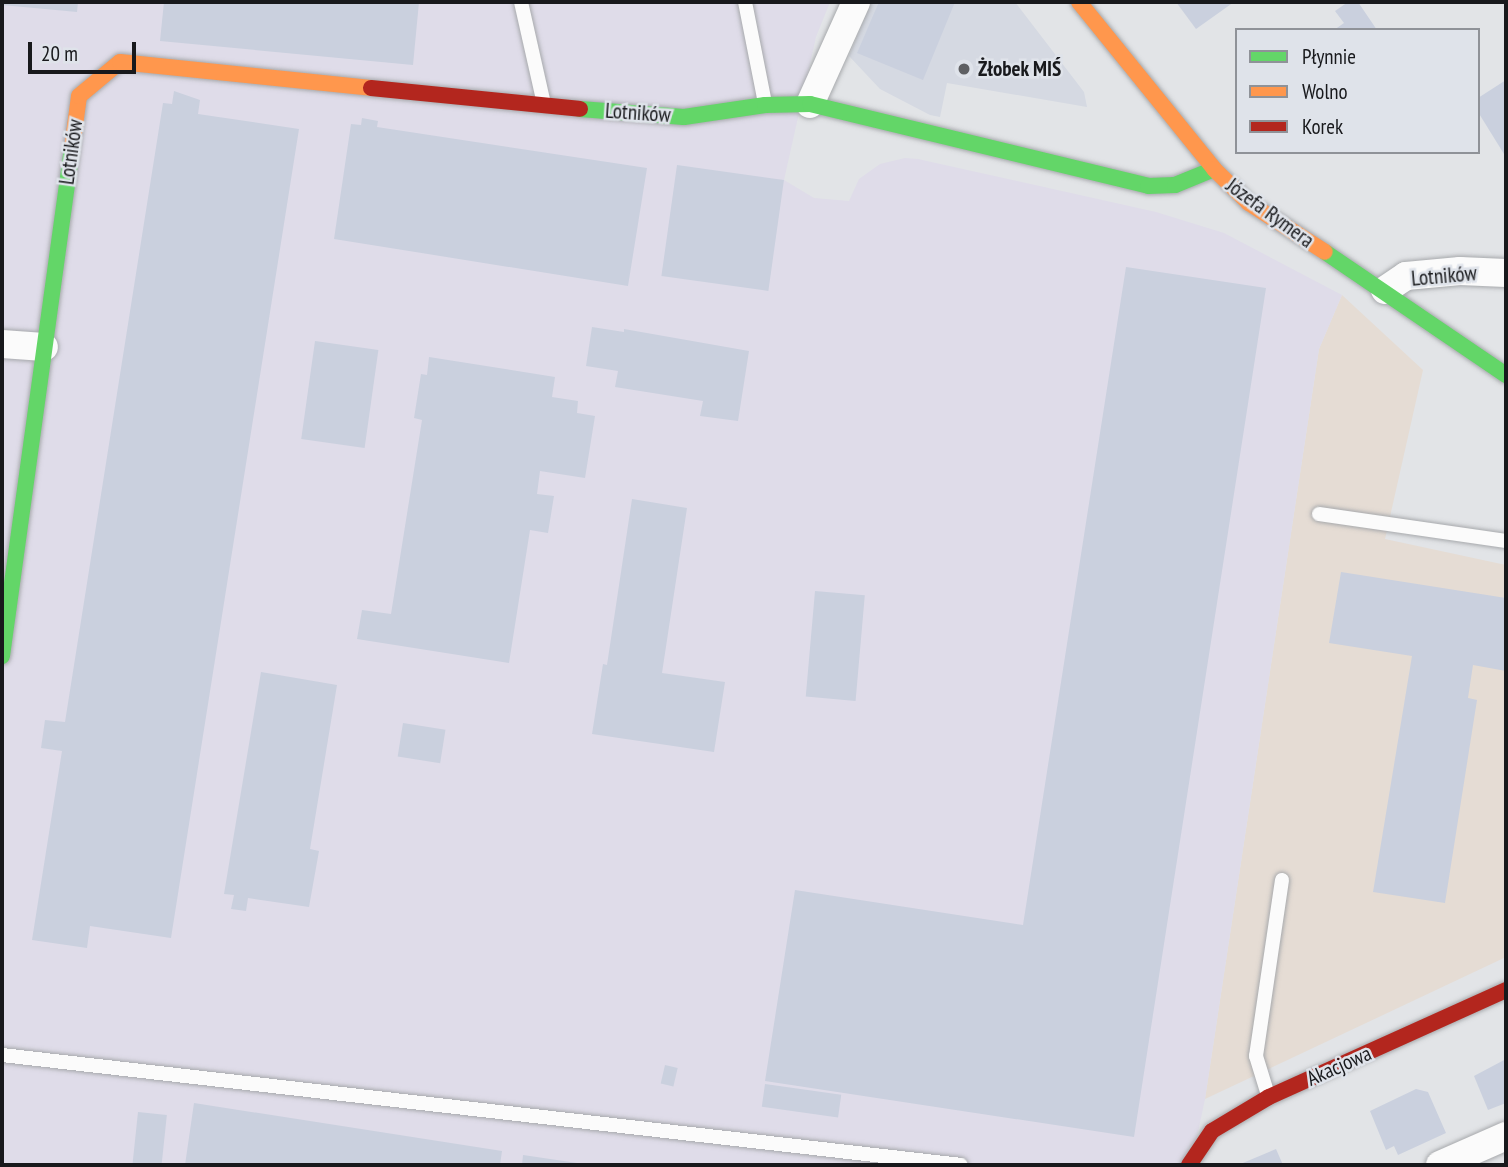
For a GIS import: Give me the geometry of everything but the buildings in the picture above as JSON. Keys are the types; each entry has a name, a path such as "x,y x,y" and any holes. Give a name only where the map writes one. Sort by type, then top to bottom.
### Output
{"street":[{"path":"810,104 856,2"},
{"name":"Józefa Rymera","path":"1079,2 1214,169 1249,203 1385,290 1506,375"},
{"name":"Lotników","path":"2,656 79,96 120,62 544,106 684,117 765,105 810,104 1148,186 1175,185 1214,169"},
{"name":"Lotników","path":"1385,290 1406,276 1460,271 1506,273"},
{"path":"2,344 44,347"},
{"name":"Akacjowa","path":"1189,1165 1212,1131 1269,1097 1506,990"},
{"path":"1440,1165 1506,1136"}],"lane":[{"path":"521,2 544,106"},
{"path":"746,2 765,105"},
{"path":"1319,514 1506,541"},
{"path":"1269,1097 1256,1056 1282,880"},
{"path":"2,1055 961,1165"}],"shaded area":[{"path":"2,2 830,2 816,37 784,180 814,198 849,201 859,179 880,164 905,158 918,159 1156,212 1224,233 1342,295 1319,349 1205,1099 1191,1165 2,1165"},
{"name":"Żłobek MIŚ","path":"871,2 1015,2 1084,92 1087,107 947,83 940,117 930,115 880,89 849,56"},
{"path":"1342,295 1423,370 1385,539 1506,565 1506,957 1205,1099 1319,349"}],"traffic: fast":[{"path":"580,109 684,117 765,105 810,104 1148,186 1175,185 1214,169"},
{"path":"2,656 72,148"},
{"path":"1325,252 1506,375"}],"traffic: slow":[{"path":"1079,2 1214,169 1249,203 1325,252"},
{"path":"72,148 79,96 120,62 371,88"}],"traffic: jam":[{"path":"371,88 580,109"},
{"path":"1189,1165 1212,1131 1269,1097 1506,990"}],"place":[{"name":"Żłobek MIŚ","path":"964,69"}]}
